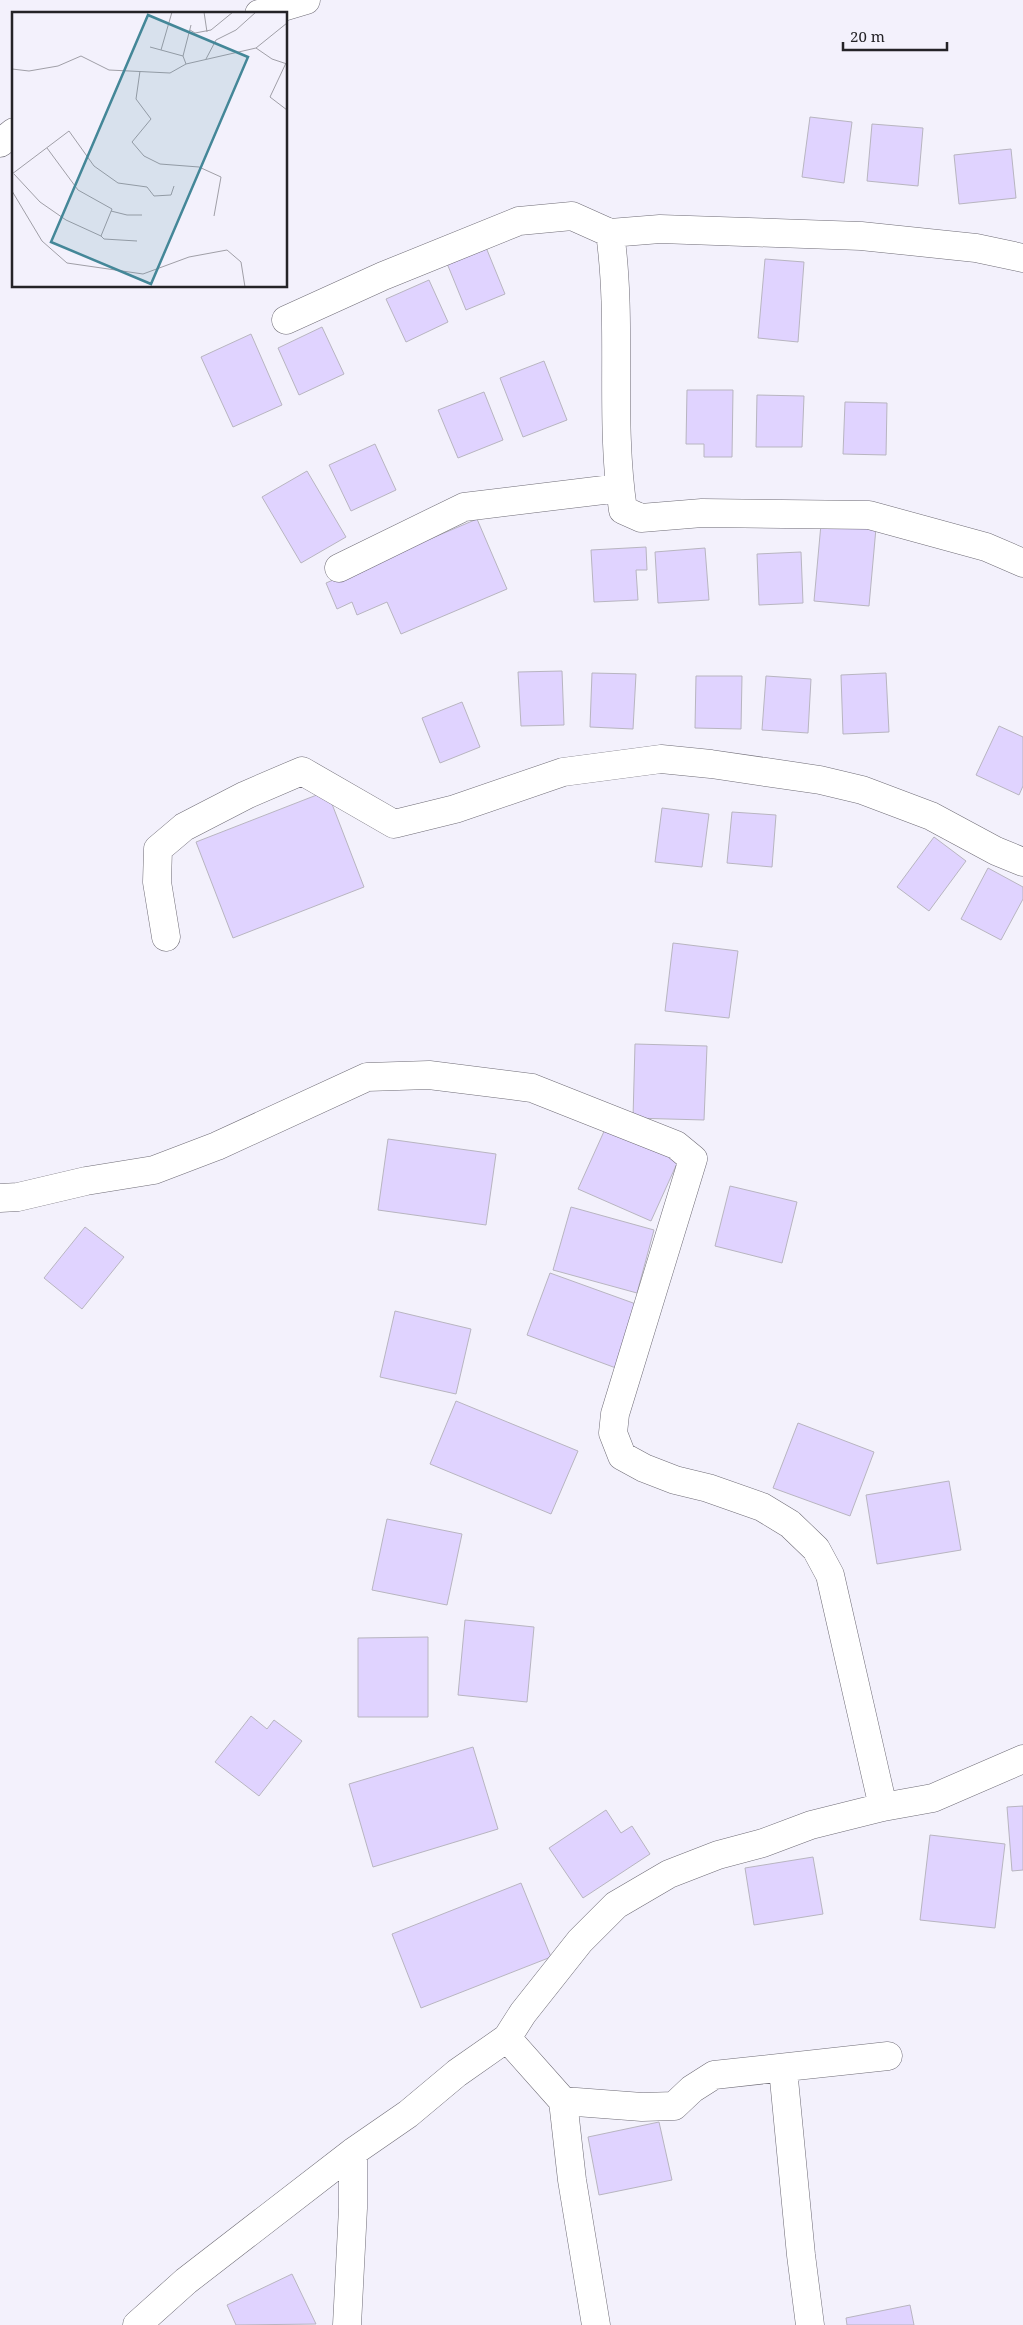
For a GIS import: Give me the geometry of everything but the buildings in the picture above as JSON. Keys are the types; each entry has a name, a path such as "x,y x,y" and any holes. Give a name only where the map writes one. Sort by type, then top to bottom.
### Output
{"street":[{"path":"266,12 306,0"},
{"path":"0,143 12,134"},
{"path":"286,320 383,276 519,221 572,216 610,233 660,229 860,236 976,248 1023,258"},
{"path":"610,233 615,271 620,488 623,510 641,518 702,514 869,515 986,547 1023,563"},
{"path":"339,568 464,507 620,488"},
{"path":"166,937 157,882 158,849 184,827 246,795 302,771 394,824 454,809 563,772 661,759 711,764 820,780 862,790 931,816 996,851 1023,862"},
{"path":"0,1198 18,1197 86,1181 154,1170 217,1146 367,1077 429,1075 532,1088 676,1145 693,1159 615,1414 613,1433 622,1456 644,1468 675,1480 708,1488 762,1507 790,1524 816,1549 830,1575 883,1807"},
{"path":"137,2325 186,2281 353,2152 408,2114 457,2073 507,2038 523,2014 580,1941 616,1905 669,1874 718,1855 763,1843 811,1825 883,1807 933,1798 1023,1759"},
{"path":"507,2038 563,2101 572,2180 596,2325"},
{"path":"563,2101 642,2107 674,2106 692,2089 714,2076 888,2056"},
{"path":"783,2069 801,2256 810,2325"},
{"path":"347,2325 353,2208 353,2152"}]}
